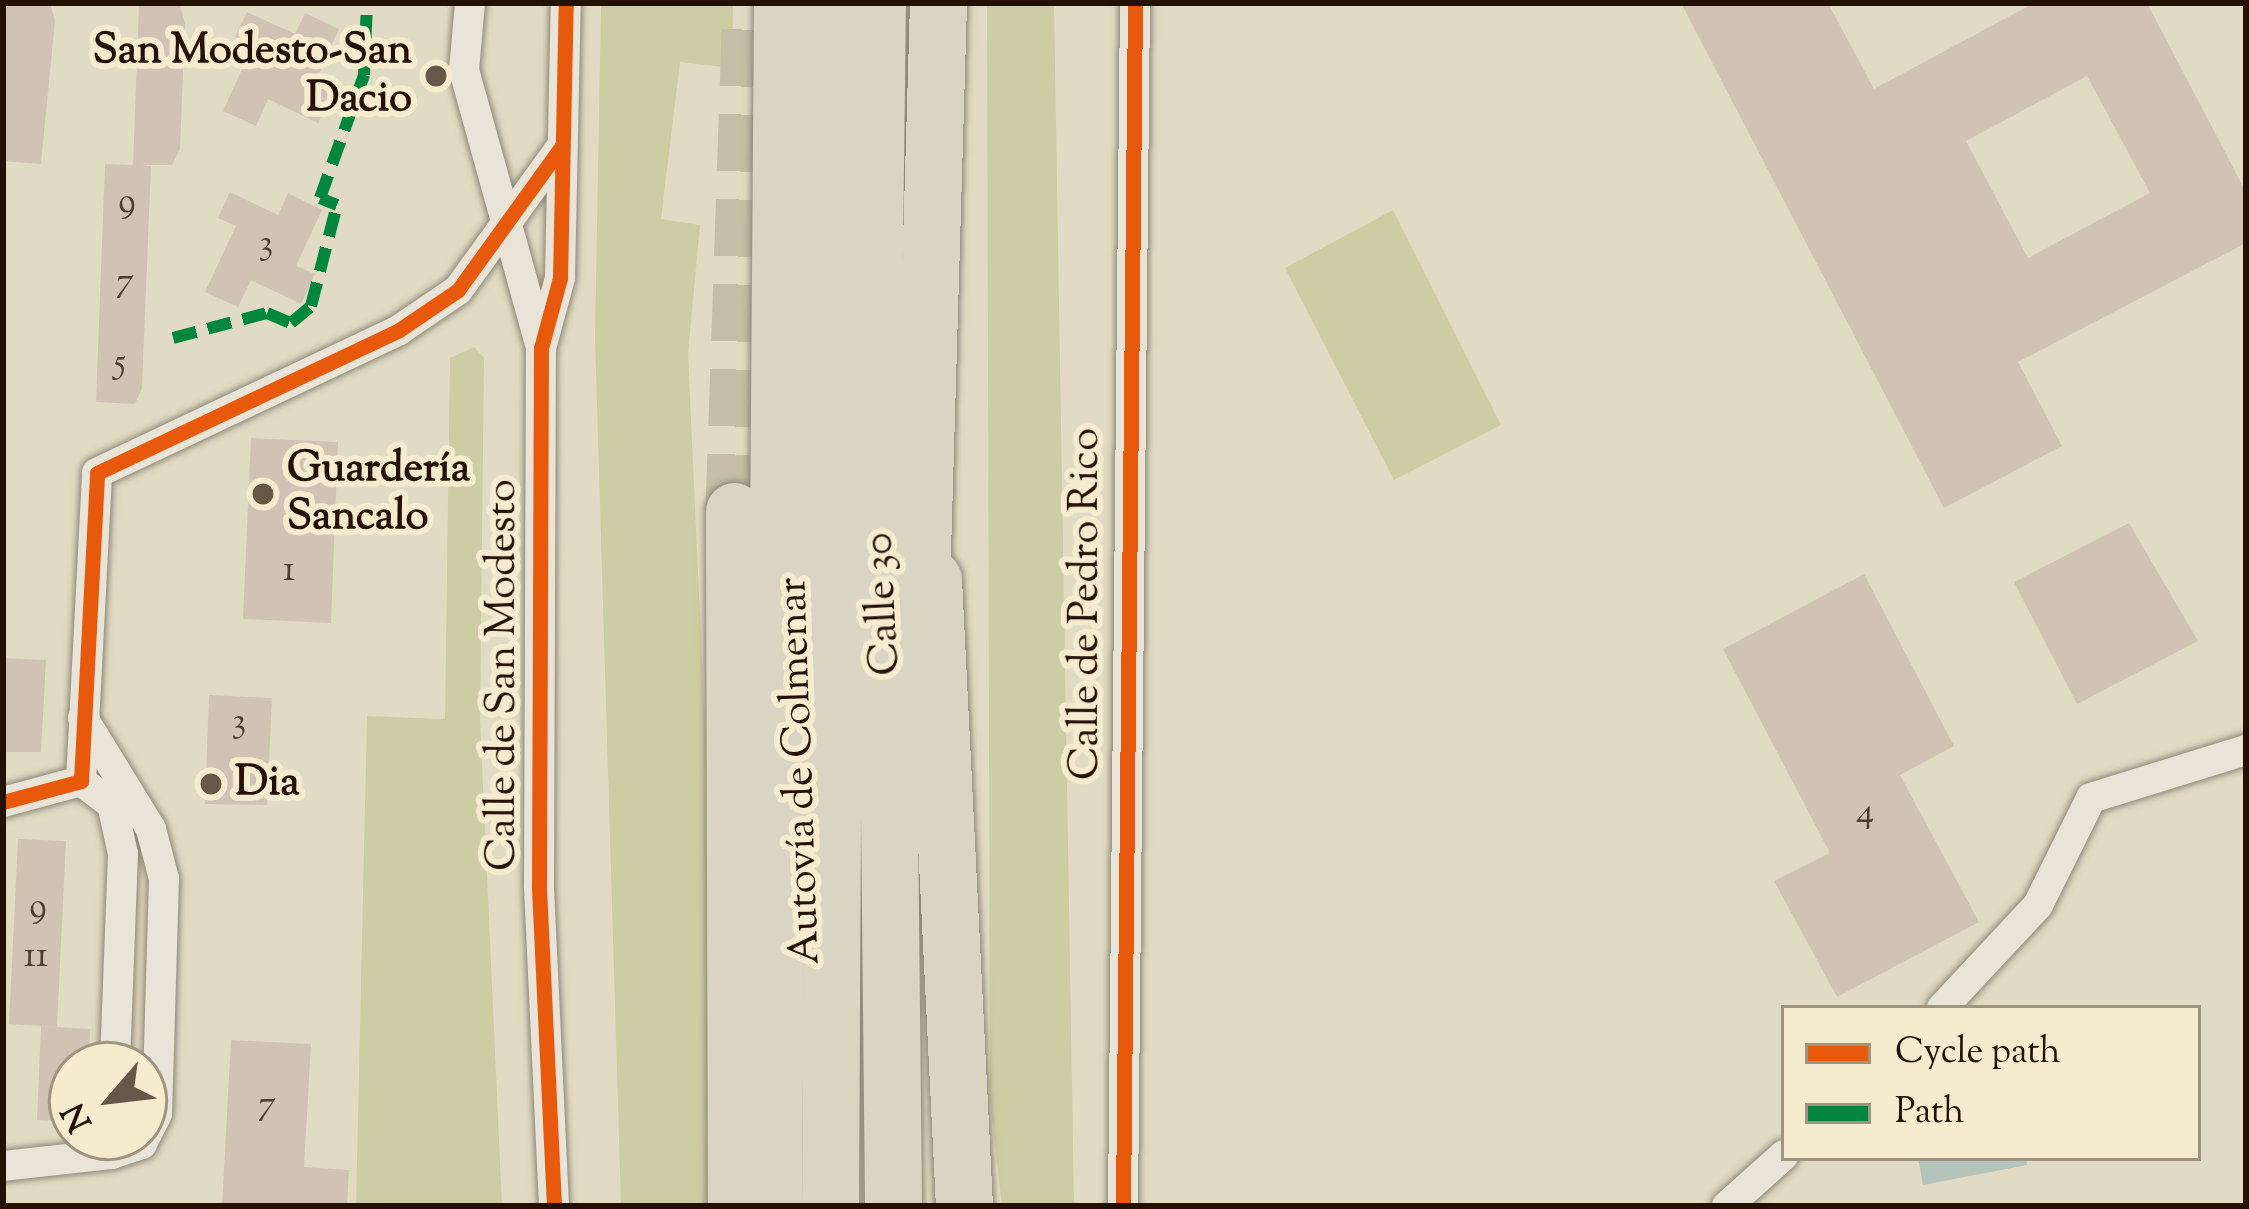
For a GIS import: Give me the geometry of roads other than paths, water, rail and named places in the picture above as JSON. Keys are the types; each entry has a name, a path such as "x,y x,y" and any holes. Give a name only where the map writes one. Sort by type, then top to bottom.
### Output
{"highway":[{"path":"773,1206 787,335 782,3"},
{"path":"830,1206 836,3"},
{"name":"Calle 30","path":"877,3 899,406 887,620 893,1206"},
{"path":"921,1206 899,406 938,3"},
{"name":"Autovía de Colmenar","path":"787,335 813,1206"},
{"path":"899,406 964,1206"},
{"name":"Autovía de Colmenar","path":"863,1206 899,406"},
{"path":"734,511 736,1206"}],"street":[{"name":"Calle de San Modesto","path":"470,3 464,70 541,347"},
{"name":"Calle de Pedro Rico","path":"1123,1206 1135,3"},
{"name":"Calle de San Modesto","path":"554,1206 539,885 541,347 560,278 561,10"},
{"path":"81,781 97,472 399,330 458,290 562,146"},
{"path":"83,718 151,829 164,878 159,1041"},
{"path":"1945,1005 2038,905 2091,798 2246,750"},
{"path":"3,802 81,781"},
{"path":"81,781 112,803 123,854 116,1041"},
{"path":"3,1166 48,1157"},
{"path":"1726,1206 1781,1158"}],"tunnel":[{"path":"734,511 751,3"}],"place":[{"name":"San Modesto-San Dacio","path":"436,76"},
{"name":"Guardería Sancalo","path":"263,494"},
{"name":"Dia","path":"211,784"}]}
